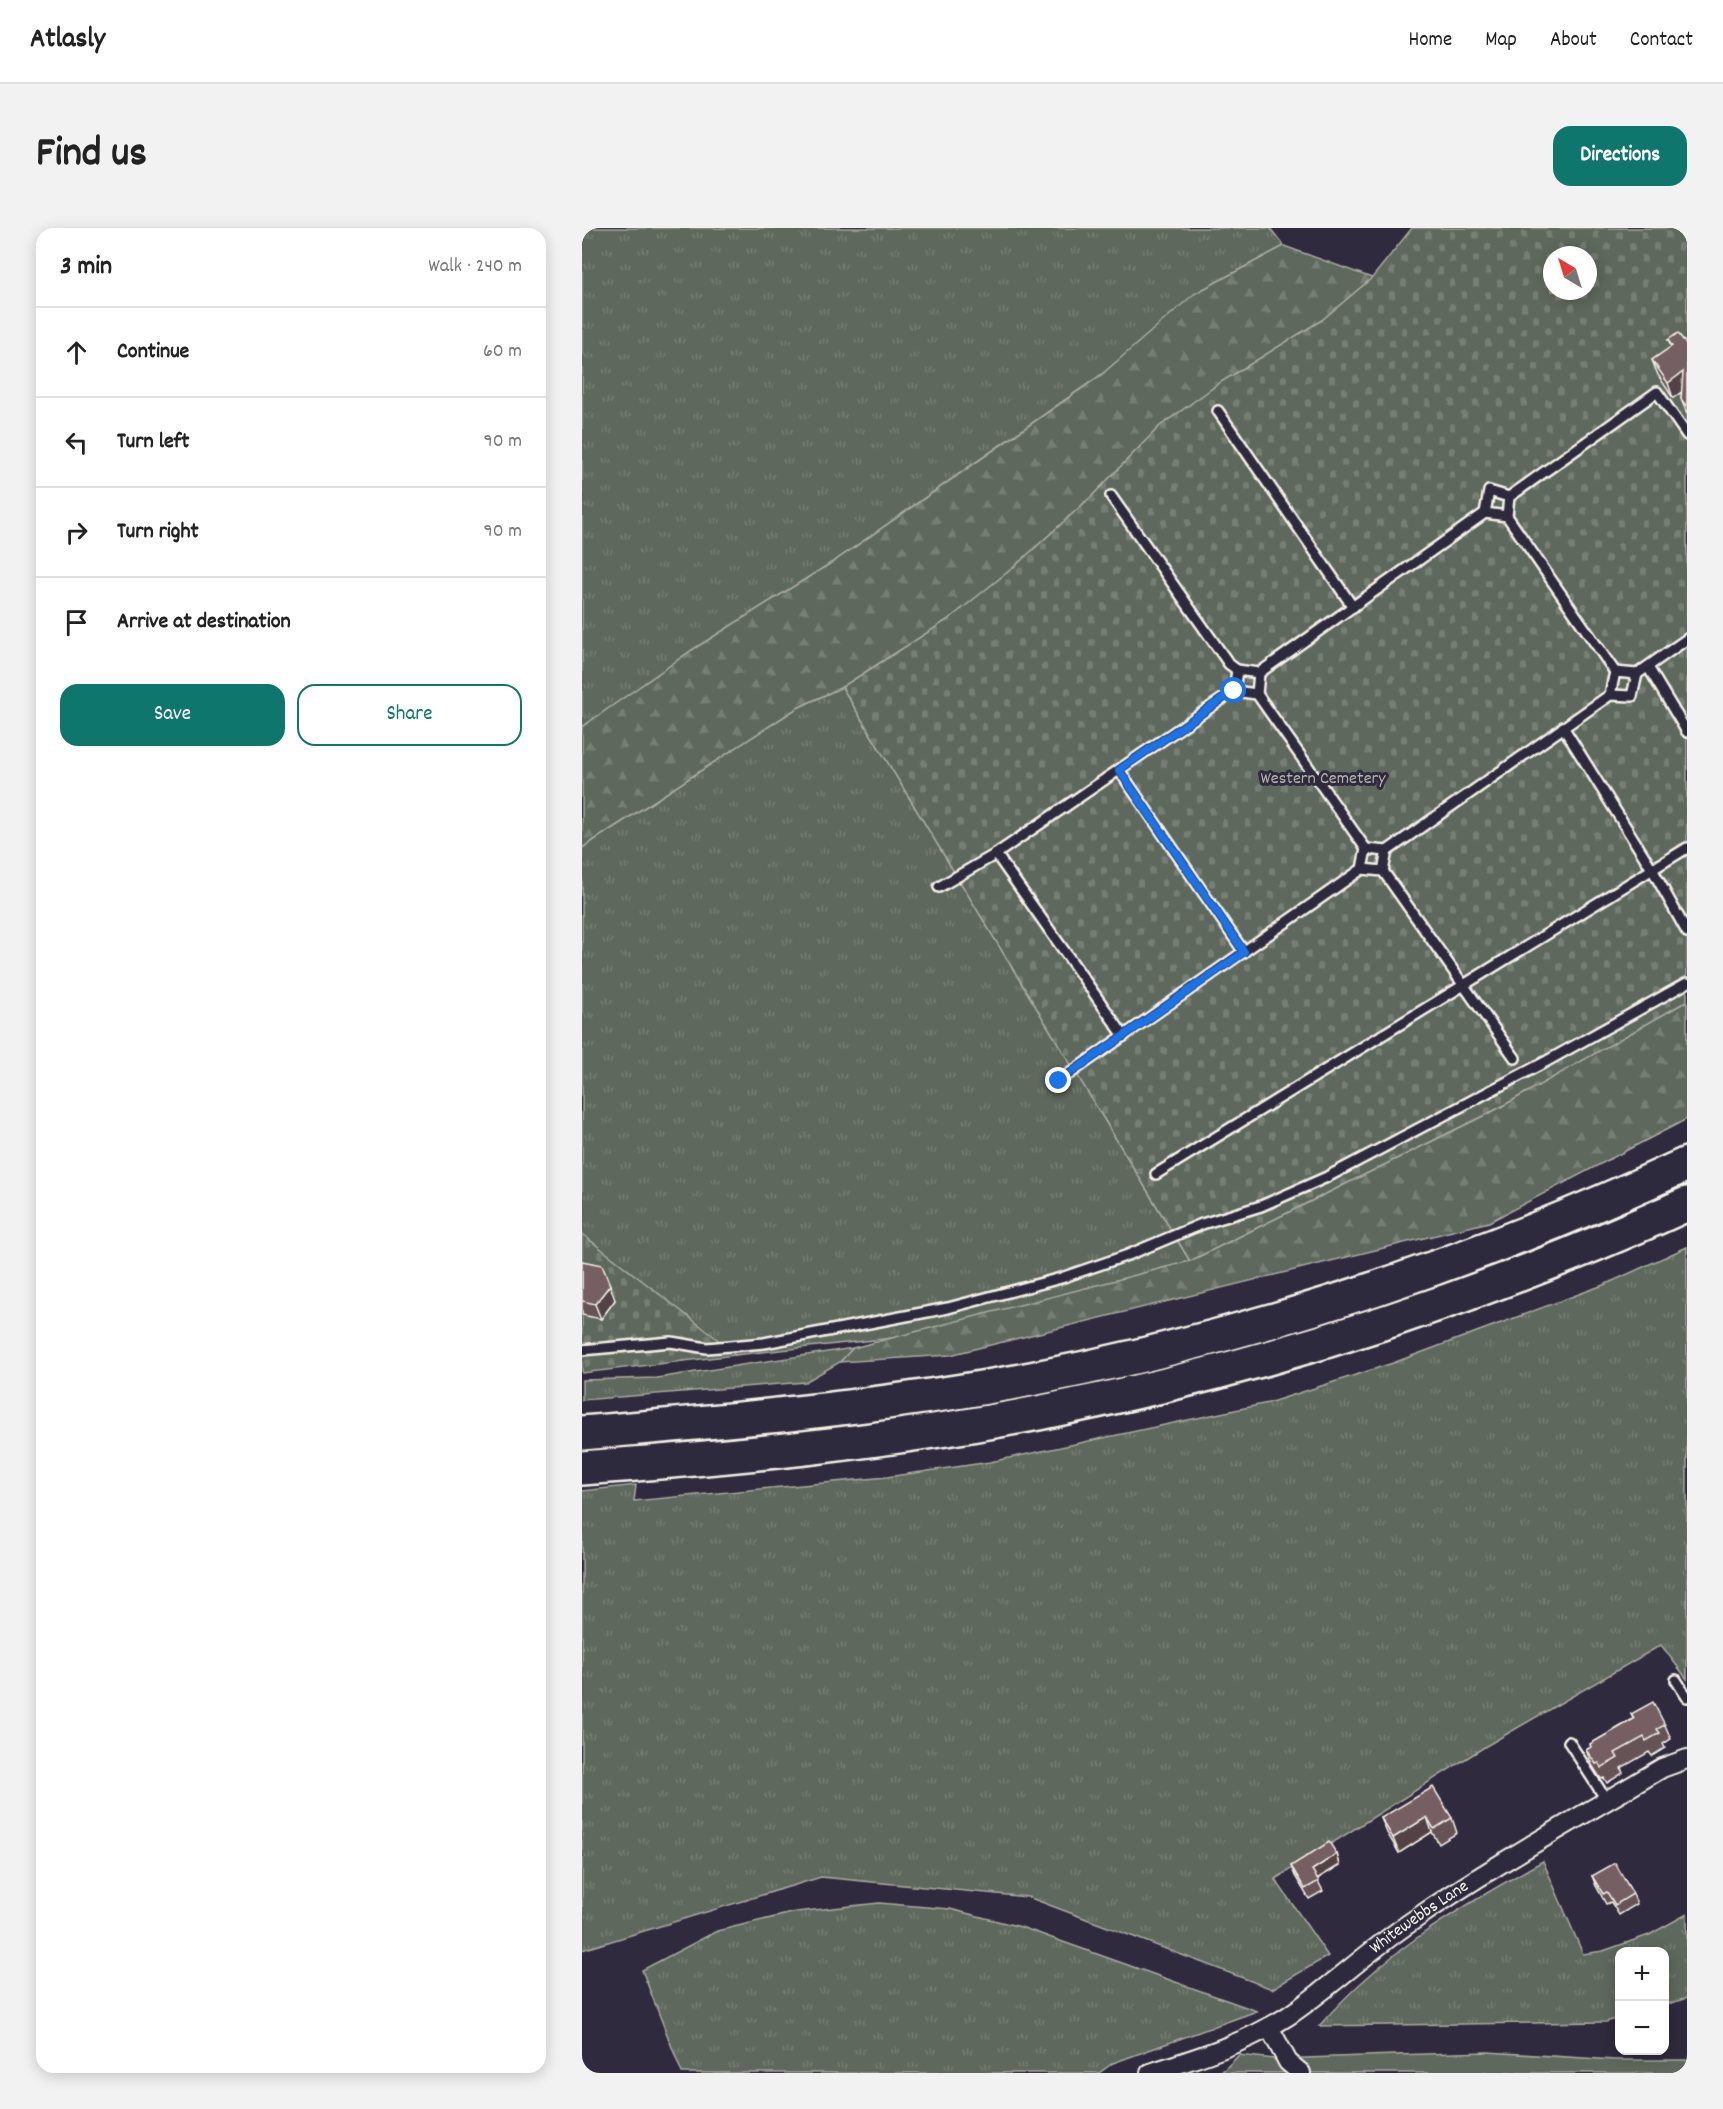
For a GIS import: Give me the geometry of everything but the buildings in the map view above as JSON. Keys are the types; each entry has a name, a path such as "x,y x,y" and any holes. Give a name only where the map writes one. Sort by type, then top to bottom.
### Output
{"highway":[{"path":"582,1433 762,1418 889,1402 1018,1382 1143,1354 1270,1321 1392,1283 1514,1239 1687,1164"},
{"path":"582,1468 780,1451 908,1434 1036,1413 1161,1386 1287,1353 1410,1314 1541,1266 1687,1204"}],"street":[{"name":"Whitewebbs Lane","path":"1150,2073 1195,2059 1269,2027 1314,1997 1409,1923 1503,1862 1662,1768 1687,1759"},
{"path":"1269,2027 1280,2050 1296,2072"}],"lane":[{"path":"1610,694 1615,672 1506,516 1509,497 1657,392 1687,435"},
{"path":"1218,411 1353,607"},
{"path":"1485,513 1489,491 1509,497"},
{"path":"1111,496 1229,664 1237,670 1259,673 1485,513 1506,516"},
{"path":"1615,672 1637,674 1687,639"},
{"path":"1648,667 1687,732"},
{"path":"1234,691 1237,670"},
{"path":"1259,673 1257,694 1366,849 1362,869"},
{"path":"1366,849 1387,851 1610,694 1632,696 1637,674"},
{"path":"939,887 996,854 1234,691 1257,694"},
{"path":"1563,728 1652,869 1687,932"},
{"path":"1119,770 1244,952"},
{"path":"1156,1174 1687,848"},
{"path":"1387,851 1383,871 1515,1058"},
{"path":"996,854 1124,1036"},
{"path":"1059,1081 1362,869 1383,871"},
{"path":"582,1350 671,1342 707,1348 764,1343 948,1308 1061,1278 1128,1256 1202,1224 1261,1206 1327,1177 1547,1061 1687,983"},
{"path":"1676,1680 1687,1697"},
{"path":"1569,1742 1607,1801"}],"green space":[{"path":"582,228 1270,228 1284,246 1201,290 1106,371 836,560 692,650 582,729"},
{"name":"Western Cemetery","path":"1412,228 1687,228 1687,1001 1499,1108 1190,1261 842,687 949,619 1014,567 1092,496 1160,426 1221,382 1322,320 1372,278"},
{"path":"1284,246 1372,278 1322,320 1221,382 1160,426 1092,496 1014,567 949,619 842,687 797,708 582,848 582,727 692,650 836,560 1100,376 1194,294"},
{"path":"842,687 1190,1261 902,1337 735,1355 582,1234 582,848 797,708"},
{"path":"1687,1001 1687,1119 1489,1222 950,1355 840,1362 853,1348 1190,1261 1499,1108"},
{"path":"582,1234 716,1338 735,1355 582,1373"},
{"path":"1687,1247 1687,1679 1661,1645 1486,1746 1275,1879 1328,1956 1272,1989 1028,1897 821,1877 582,1950 582,1491 636,1485 634,1501 887,1477 990,1462 1268,1403 1393,1363 1606,1284"},
{"path":"853,1348 840,1362 805,1382 582,1400 582,1380 657,1378"},
{"path":"1543,1861 1583,1954 1603,1951 1649,1935 1687,1914 1687,1998 1669,2004 1669,1947 1615,1947 1615,2019 1606,2022 1319,2026 1343,2000 1395,1954 1481,1896"},
{"path":"879,1903 950,1909 1021,1927 1257,2011 1113,2063 1099,2073 682,2073 642,1970 717,1931 796,1912"},
{"path":"1487,2052 1615,2060 1687,2060 1687,2073 1214,2073 1224,2070 1239,2055 1274,2059"}],"route":[{"path":"1059,1081 1244,952 1119,770 1234,691"}]}
